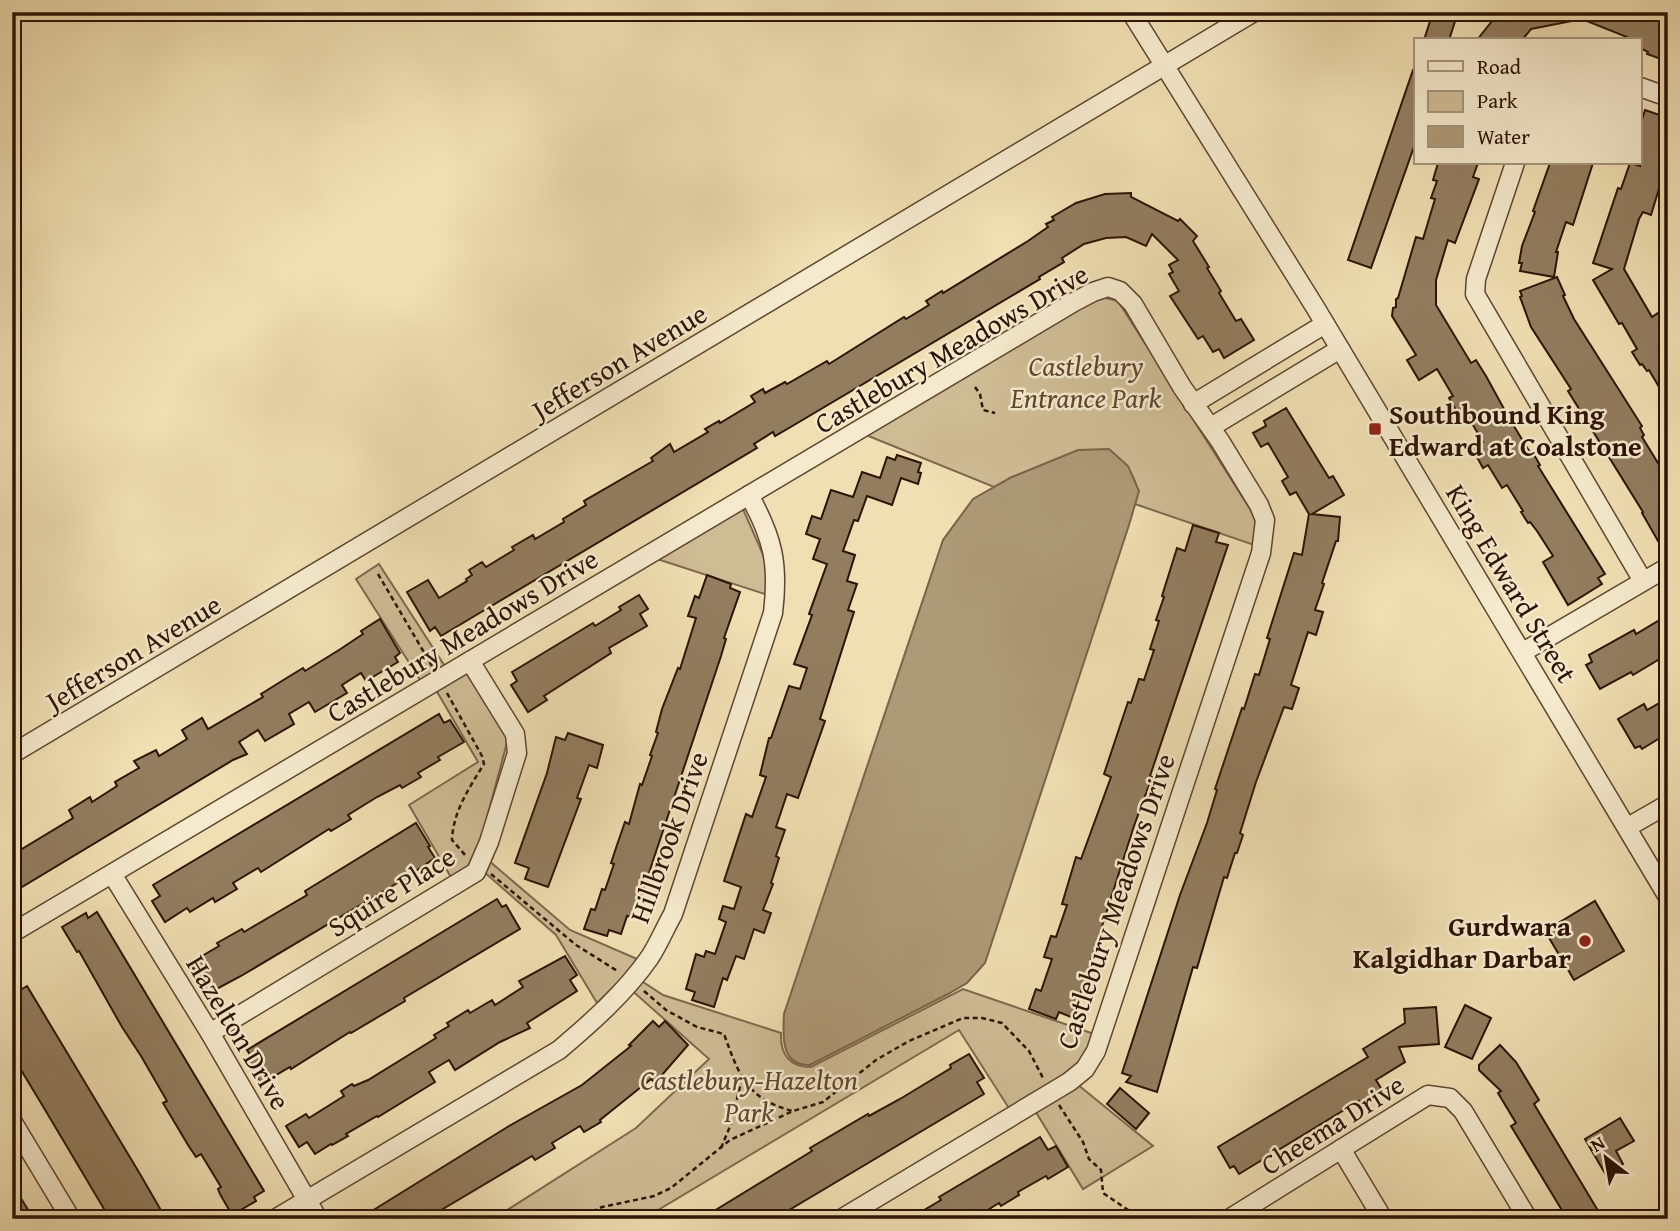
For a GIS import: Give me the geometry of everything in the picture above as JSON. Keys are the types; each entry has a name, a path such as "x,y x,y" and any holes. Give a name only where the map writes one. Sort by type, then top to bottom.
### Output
{"street":[{"name":"King Edward Street","path":"1131,12 1325,324 1668,897"},
{"name":"Jefferson Avenue","path":"12,754 1254,12"},
{"path":"1642,88 1668,97"},
{"path":"1515,164 1476,279 1475,294 1643,581"},
{"name":"Castlebury Meadows Drive","path":"12,933 1074,302 1108,287 1120,291 1133,304 1193,404 1211,427 1259,505 1265,520 1261,552 1096,1051 1085,1069 1052,1093 841,1219"},
{"path":"1193,404 1325,324"},
{"path":"1211,427 1340,349"},
{"name":"Hillbrook Drive","path":"275,1219 559,1050 588,1026 631,982 651,955 673,914 773,613 776,583 771,540 749,495"},
{"path":"1523,652 1668,567"},
{"name":"Squire Place","path":"210,1033 476,872 489,842 516,753 515,734 470,660"},
{"path":"1628,827 1668,804"},
{"name":"Hazelton Drive","path":"112,874 210,1033 318,1219"},
{"name":"Cheema Drive","path":"1236,1217 1428,1095 1450,1098 1463,1111 1528,1219"},
{"path":"12,1121 71,1219"},
{"path":"1341,1149 1383,1219"}],"path":[{"path":"975,387 980,394 983,410 995,413"},
{"path":"378,574 482,756 484,764 468,790 453,824 452,840 460,851 576,945 631,982 666,1010 697,1027 724,1034 746,1086 776,1107 793,1111"},
{"path":"577,1219 602,1208 654,1196 671,1188 730,1140 793,1111 823,1102 876,1060 909,1041 963,1018 982,1018 1002,1023 1029,1051 1077,1131 1089,1159 1101,1170 1103,1193 1137,1219"},
{"path":"721,1148 731,1124 742,1078"}],"green space":[{"name":"Castlebury Entrance Park","path":"1093,295 1118,301 1257,521 1254,545 1135,504 1136,487 1131,473 1109,450 1012,477 994,487 866,435"},
{"path":"743,509 765,559 768,595 657,559"},
{"path":"379,564 446,668 422,683 356,579"},
{"path":"469,668 509,735 473,870 452,879 409,805 478,762 436,690"},
{"path":"488,860 570,930 637,959 625,976 597,1003 556,935 483,871"},
{"name":"Castlebury-Hazelton Park","path":"637,978 663,995 781,1033 782,1047 787,1058 803,1066 811,1067 963,989 1091,1033 1098,1038 1065,1082 1012,1113 959,1030 643,1219 493,1219 636,1128 709,1059 628,987"},
{"path":"1077,1084 1153,1146 1083,1189 1034,1109"}],"water":[{"path":"1109,449 1128,466 1139,491 985,963 967,983 948,994 810,1065 800,1064 788,1055 785,1048 784,1014 943,540 973,499 1012,477 1078,450"}],"building":[{"path":"1433,12 1458,12 1450,38 1425,38"},
{"path":"1495,12 1656,12 1668,16 1668,54 1664,52 1661,59 1647,54 1648,52 1642,49 1642,38 1627,38 1582,19 1531,29 1524,38 1479,38 1492,21 1489,19"},
{"path":"1414,70 1414,147 1371,268 1348,260"},
{"path":"1645,110 1668,118 1668,159 1651,215 1643,212 1639,219 1624,269 1652,317 1658,313 1668,331 1668,402 1649,370 1640,365 1632,352 1637,349 1593,280 1612,269 1593,263 1618,188 1621,189 1630,164 1642,164 1642,120"},
{"path":"1438,164 1478,164 1473,177 1479,179 1455,243 1448,240 1436,280 1436,305 1471,363 1476,360 1605,574 1598,578 1602,584 1568,605 1543,562 1553,556 1537,531 1528,523 1507,485 1502,488 1488,465 1483,468 1472,448 1483,442 1467,415 1461,419 1449,398 1453,396 1437,369 1419,380 1407,360 1416,355 1392,316 1416,237 1423,239 1435,199 1431,198 1437,181 1433,180"},
{"path":"1550,164 1593,164 1573,225 1566,222 1556,252 1554,277 1520,271 1522,246 1535,212 1533,211"},
{"path":"1131,193 1131,197 1178,221 1180,219 1197,236 1193,241 1221,291 1219,293 1236,321 1241,319 1254,340 1224,358 1219,349 1213,352 1203,336 1198,339 1170,296 1179,291 1169,274 1173,272 1169,265 1178,260 1152,234 1146,246 1126,237 1106,238 1084,244 1062,258 1064,262 1039,277 1040,279 789,428 775,436 773,432 754,444 757,448 441,636 435,627 430,631 407,592 428,580 439,598 467,581 472,575 469,570 482,562 486,567 514,550 512,547 533,535 535,539 564,522 563,519 586,505 584,501 653,461 651,458 670,444 674,452 708,432 705,429 755,402 751,396 763,389 765,393 827,361 829,364 904,317 906,319 929,305 926,301 1048,227 1046,224 1054,220 1052,217 1076,203 1105,194"},
{"path":"1557,277 1574,319 1642,426 1642,437 1658,463 1661,461 1668,472 1668,536 1658,541 1568,391 1571,389 1531,327 1520,291"},
{"path":"1286,408 1329,478 1333,476 1344,495 1312,514 1340,517 1338,541 1315,610 1323,612 1316,635 1308,632 1291,685 1299,688 1292,709 1284,707 1256,782 1240,833 1243,835 1227,878 1224,877 1197,968 1193,967 1157,1092 1126,1082 1131,1076 1122,1073 1180,895 1207,823 1217,790 1215,789 1242,708 1244,709 1255,674 1259,675 1270,639 1267,638 1294,553 1302,555 1309,514 1296,492 1290,495 1282,481 1288,477 1268,443 1261,447 1253,433 1266,426 1264,421"},
{"path":"897,455 921,463 918,484 901,478 892,505 867,496 858,521 854,520 843,551 855,555 847,581 857,584 848,610 854,612 820,719 825,721 798,798 787,794 776,827 785,830 776,856 779,858 771,883 773,884 763,910 771,913 764,933 754,929 744,959 736,956 727,980 723,978 714,1007 692,1000 695,992 686,989 696,954 704,957 706,951 715,954 726,922 719,919 723,906 734,909 741,887 724,881 746,814 752,817 766,777 760,775 769,738 789,686 800,689 807,668 794,664 827,564 813,559 820,539 806,534 812,516 821,519 831,490 853,497 862,472 880,478 887,457 895,460"},
{"path":"1193,525 1219,533 1216,542 1228,545 1080,995 1071,1017 1059,1012 1056,1019 1029,1009 1036,989 1041,991 1052,959 1044,957 1051,936 1056,937 1067,905 1062,904 1076,857 1081,859 1111,777 1104,774 1128,702 1131,703 1139,679 1144,680 1154,650 1150,649 1159,621 1156,620 1177,548 1185,551"},
{"path":"707,575 731,584 730,588 740,592 643,891 632,917 627,916 621,934 609,930 607,936 584,929 591,909 595,910 602,889 605,890 625,822 629,824 640,784 642,785 652,756 650,755 658,733 656,732 662,709 678,668 680,669 696,618 688,616 695,596 699,598"},
{"path":"639,595 648,609 640,614 647,626 609,648 611,653 544,696 547,700 528,712 511,685 517,681 512,672 593,623 595,626"},
{"path":"1668,615 1668,654 1633,675 1631,672 1600,689 1586,665 1592,662 1589,655 1634,630 1636,634"},
{"path":"380,619 400,653 395,657 398,662 366,681 361,673 342,685 347,693 315,712 309,702 289,714 294,724 265,741 258,730 239,742 247,754 12,893 12,855 73,818 69,810 90,797 92,802 117,786 115,782 139,768 134,761 156,750 159,756 187,739 182,730 202,718 208,729 263,697 261,694 303,668 305,671 339,650"},
{"path":"1668,698 1668,733 1642,749 1640,746 1635,748 1618,719 1644,704 1647,710"},
{"path":"439,714 444,723 450,720 464,742 418,773 421,777 402,788 400,785 377,797 348,815 351,819 331,831 329,829 261,872 258,868 233,883 237,889 215,902 213,898 190,912 187,908 165,922 152,901 160,896 153,885"},
{"path":"568,733 603,745 597,768 589,765 577,798 581,799 548,887 525,879 529,868 515,863 547,773 556,737 565,740"},
{"path":"416,823 435,858 241,976 213,991 209,985 204,988 192,966 219,946 217,943 242,929 244,932 307,895 305,891"},
{"path":"497,899 502,907 506,905 520,929 404,998 405,1001 261,1084 247,1061 252,1058 247,1050"},
{"name":"Gurdwara Kalgidhar Darbar","path":"1595,901 1624,951 1574,980 1545,931"},
{"path":"97,912 264,1191 254,1197 256,1201 232,1215 218,1189 221,1187 201,1154 196,1157 188,1145 163,1103 167,1101 141,1056 62,927 86,913 88,918"},
{"path":"565,956 577,975 570,980 577,991 527,1023 530,1028 500,1042 455,1070 449,1060 429,1072 435,1082 315,1154 307,1142 299,1147 286,1126 306,1114 309,1118 344,1096 341,1091 352,1084 354,1086 368,1080 436,1038 434,1035 449,1026 447,1023 468,1010 470,1013 492,1000 495,1005 523,987 519,981"},
{"path":"27,986 166,1219 110,1219 12,1055 12,995"},
{"path":"1465,1005 1491,1018 1472,1059 1445,1047"},
{"path":"1436,1007 1439,1044 1399,1047 1405,1062 1376,1080 1382,1090 1360,1103 1359,1101 1239,1174 1234,1166 1230,1168 1218,1147 1368,1057 1363,1049 1405,1023 1404,1009"},
{"path":"653,1021 659,1027 665,1021 688,1045 655,1083 651,1079 600,1120 601,1122 584,1132 580,1126 552,1143 555,1148 535,1160 532,1156 426,1219 359,1219 509,1126 582,1085 631,1046 629,1045"},
{"path":"1500,1045 1516,1062 1539,1100 1534,1104 1603,1219 1570,1219 1565,1211 1563,1212 1511,1126 1516,1123 1498,1093 1501,1091 1479,1070 1479,1065"},
{"path":"969,1054 984,1078 977,1082 984,1094 774,1219 701,1219 812,1151 810,1148 868,1114 869,1116 900,1099"},
{"path":"1120,1088 1149,1113 1136,1129 1107,1104"},
{"path":"1620,1118 1634,1141 1616,1151 1623,1164 1606,1175 1585,1139"},
{"path":"1040,1137 1048,1150 1056,1146 1068,1167 1048,1179 1046,1176 1018,1192 1019,1195 1001,1206 999,1203 973,1219 909,1219 941,1200 939,1197"},
{"path":"12,1184 30,1213 20,1219 12,1219"}],"place":[{"name":"Southbound King Edward at Coalstone","path":"1375,429"},
{"name":"Gurdwara Kalgidhar Darbar","path":"1585,941"}]}
